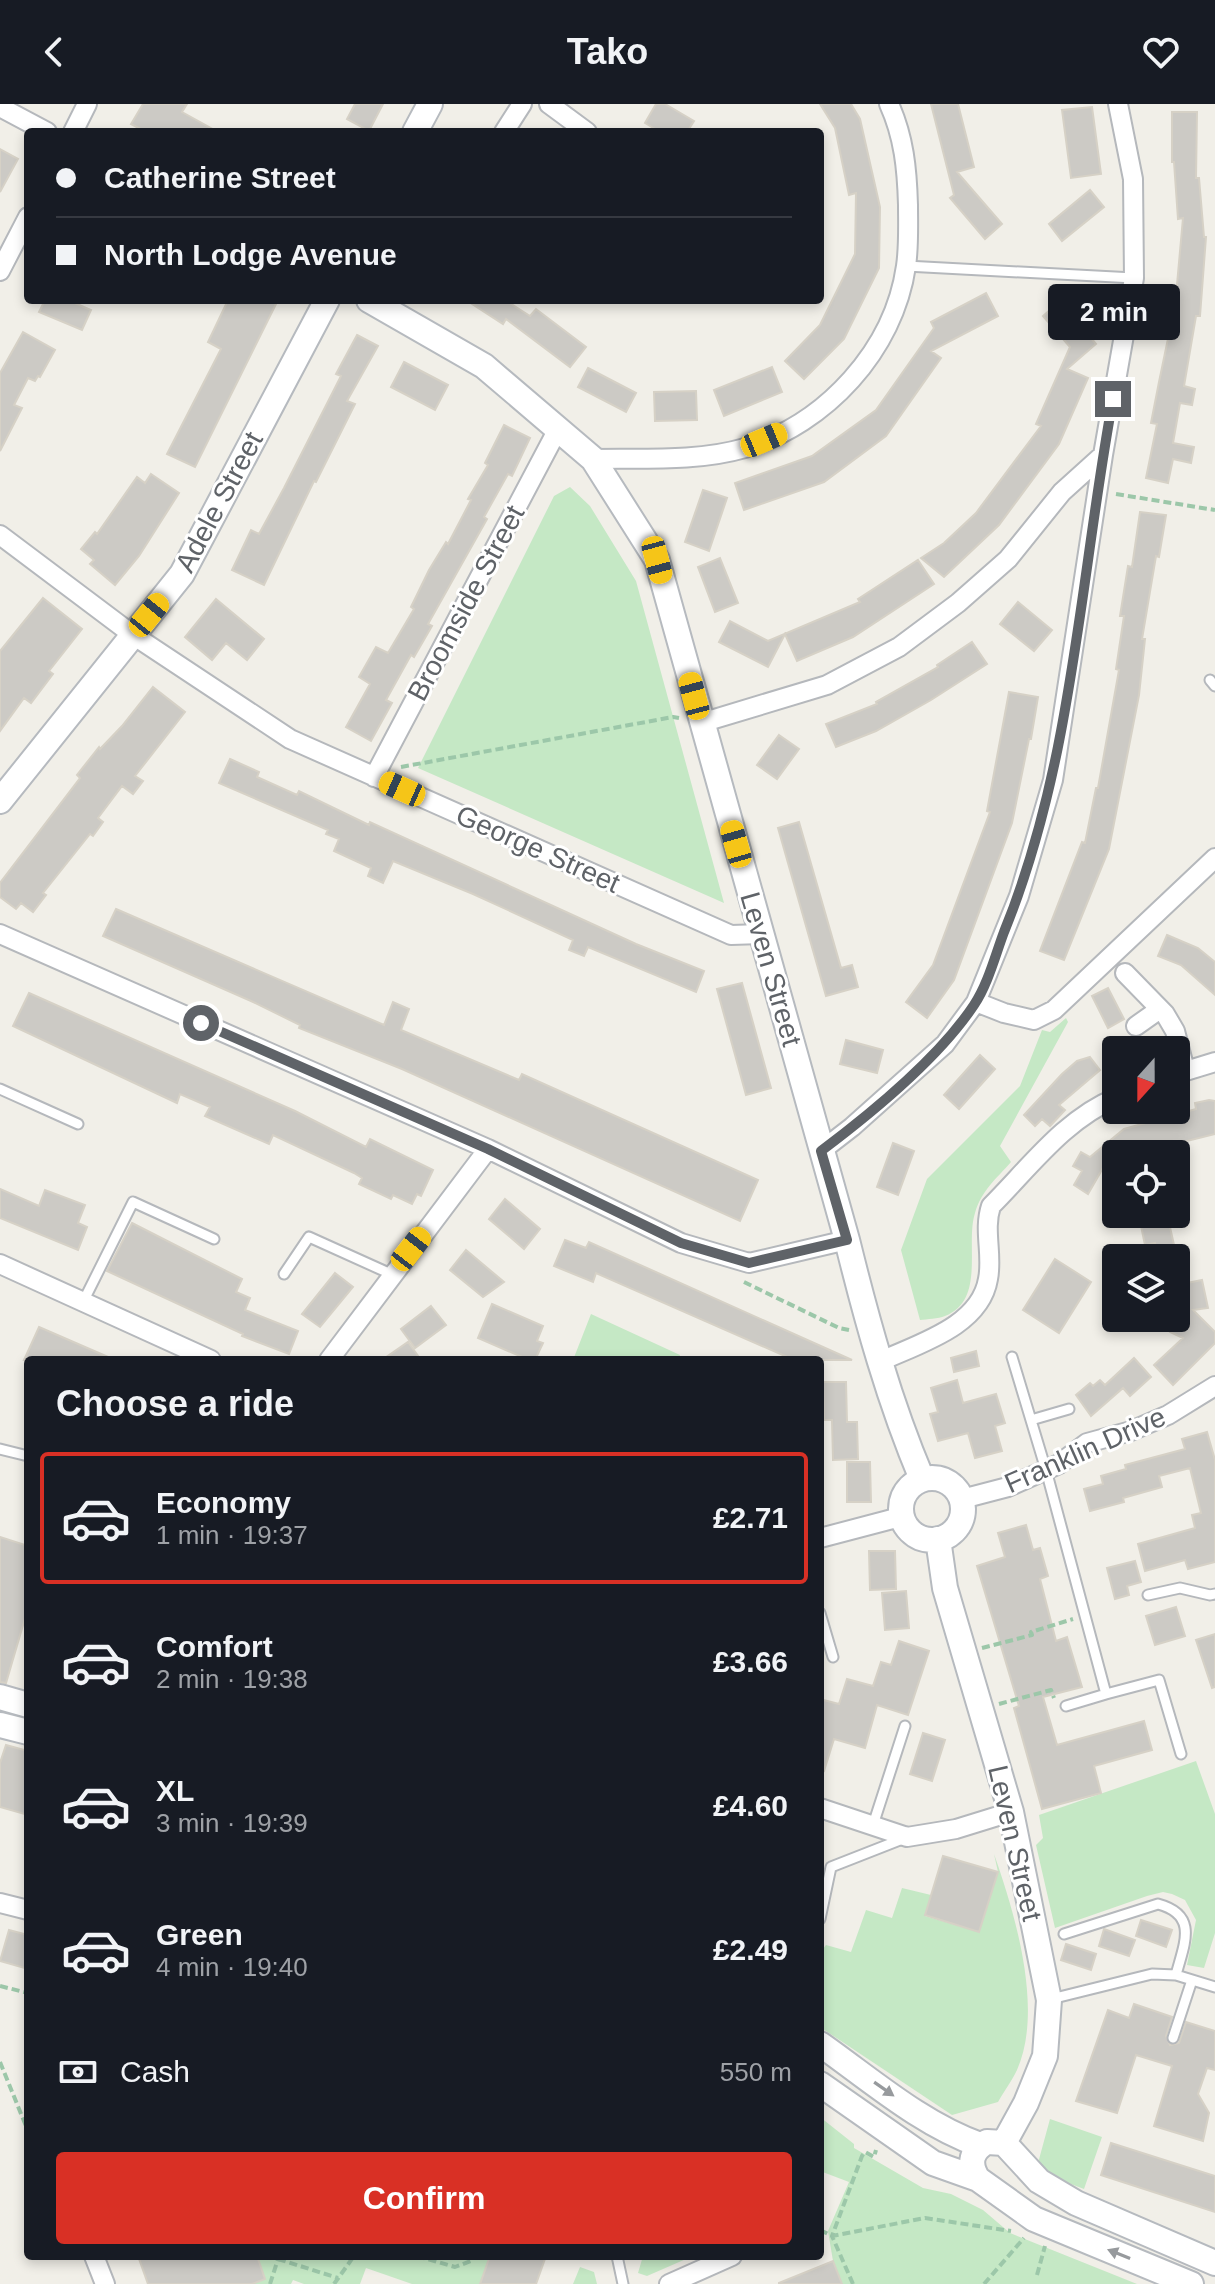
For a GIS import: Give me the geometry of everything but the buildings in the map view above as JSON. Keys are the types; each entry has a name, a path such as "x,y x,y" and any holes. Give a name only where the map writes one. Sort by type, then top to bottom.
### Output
{"street":[{"path":"75,128 87,104"},
{"path":"417,128 430,104"},
{"path":"507,128 522,104"},
{"path":"549,104 582,128"},
{"path":"593,459 688,457 745,448 806,420 849,384 871,355 887,326 906,266 906,163 898,124 889,104"},
{"path":"821,1151 945,1044 976,1002 1019,896 1053,780 1097,492 1134,278 1133,179 1118,104"},
{"path":"0,107 39,128"},
{"path":"0,271 24,225"},
{"name":"Adele Street","path":"0,801 182,574 325,304"},
{"name":"Leven Street","path":"376,304 484,366 593,459 657,560 879,1362 906,1443 922,1479"},
{"name":"Broomside Street","path":"376,774 558,429"},
{"path":"701,723 827,685 899,647 958,603 1008,559 1062,492 1103,455"},
{"name":"George Street","path":"0,535 133,635 290,739 376,774 731,935 762,934"},
{"path":"976,1002 1034,1020 1054,1010 1215,858"},
{"path":"0,934 488,1149 681,1243 749,1263 847,1240"},
{"path":"1125,973 1160,1009 1176,1036"},
{"path":"1136,1026 1160,1009"},
{"path":"1190,1069 1215,1062"},
{"path":"879,1362 952,1327 970,1314 981,1299 988,1279 987,1221 991,1206 1068,1128 1093,1107 1102,1103"},
{"path":"332,1356 488,1149"},
{"path":"0,1264 202,1356"},
{"name":"Franklin Drive","path":"962,1499 1008,1487 1059,1464 1087,1443 1131,1431 1168,1415 1210,1389 1215,1410"},
{"path":"934,1477 945,1480 957,1489 962,1499 963,1514 949,1535 929,1540 916,1537 900,1517 904,1493 911,1484 922,1479 934,1477"},
{"path":"824,1537 900,1517"},
{"name":"Leven Street","path":"938,1539 945,1588 1011,1812 1049,2000 1045,2056 1026,2103 1000,2148"},
{"path":"0,1697 24,1704"},
{"path":"0,1725 24,1731"},
{"path":"824,1809 907,1837 956,1829 1011,1812"},
{"path":"0,1903 24,1909"},
{"path":"824,2047 957,2137 1000,2148 1039,2181 1076,2203 1212,2262"},
{"path":"824,2087 933,2163 982,2182 1002,2186 1009,2181 1017,2164 1000,2148"},
{"path":"1000,2148 972,2160 973,2173 982,2182 1034,2219 1191,2284"},
{"path":"96,2260 105,2284"},
{"path":"669,2284 723,2260"}],"lane":[{"path":"906,266 1134,278"},
{"path":"0,1089 78,1124"},
{"path":"83,1302 133,1202 214,1239"},
{"path":"284,1274 309,1237 391,1274"},
{"path":"1012,1357 1106,1694"},
{"path":"1031,1420 1069,1409"},
{"path":"0,1449 24,1455"},
{"path":"1148,1595 1180,1588 1215,1594"},
{"path":"824,1627 833,1657"},
{"path":"1066,1706 1159,1680 1181,1754"},
{"path":"873,1825 905,1726"},
{"path":"824,1900 831,1867 907,1837"},
{"path":"1064,1934 1158,1904 1171,1907 1183,1918 1186,1931 1176,1975"},
{"path":"1049,2000 1152,1974 1176,1975 1215,1987"},
{"path":"1173,2038 1192,1980"},
{"path":"618,2260 623,2284"}],"path":[{"path":"1097,492 1215,510"},
{"path":"376,774 673,717 701,723"},
{"path":"742,1281 839,1328 871,1334"},
{"path":"964,1652 1032,1635 1031,1632 1085,1615"},
{"path":"981,1708 1051,1690 1053,1698 1066,1694"},
{"path":"0,1986 24,1992"},
{"path":"0,2062 24,2121"},
{"path":"853,2284 832,2236 862,2156 865,2152 874,2157 877,2151 866,2144 879,2128"},
{"path":"824,2232 832,2236 925,2218 1009,2230 1046,2243 1037,2275"},
{"path":"984,2284 1026,2236"},
{"path":"270,2284 278,2260"},
{"path":"287,2260 338,2278"},
{"path":"334,2284 351,2260"},
{"path":"431,2260 455,2267 471,2260"}],"green space":[{"path":"570,487 590,506 636,581 724,903 418,768 554,496"},
{"path":"1066,1018 1068,1022 1000,1146 1011,1162 990,1185 975,1213 972,1270 966,1298 945,1316 920,1320 901,1250 927,1179 1020,1086 1042,1030 1050,1032"},
{"path":"591,1314 680,1355 680,1356 575,1356"},
{"path":"1196,1761 1215,1814 1215,1933 1204,1968 1187,1965 1196,1920 1185,1900 1172,1894 1163,1892 1147,1896 1055,1928 1036,1845 1043,1838 1039,1815"},
{"path":"994,1854 1024,1962 1028,2019 1025,2046 1017,2070 998,2102 952,2115 824,2030 824,1948 826,1945 851,1952 866,1910 892,1918 902,1888 931,1895 925,1916 979,1932 998,1872"},
{"path":"1050,2119 1102,2137 1084,2189 1047,2175 1038,2163"},
{"path":"824,2120 854,2144 854,2148 923,2188 951,2194 983,2210 1010,2233 1137,2284 842,2284 833,2261 828,2231 849,2182 824,2173"},
{"path":"258,2260 489,2260 480,2284 412,2284 366,2268 360,2284 304,2284 293,2280 291,2284 252,2284 265,2279"},
{"path":"642,2260 684,2260 647,2276 638,2273"},
{"path":"580,2267 594,2272 597,2284 573,2284"}],"route":[{"path":"201,1023 488,1149 681,1243 749,1263 847,1240 821,1151 945,1044 976,1002 1019,896 1053,780 1113,399"}]}
